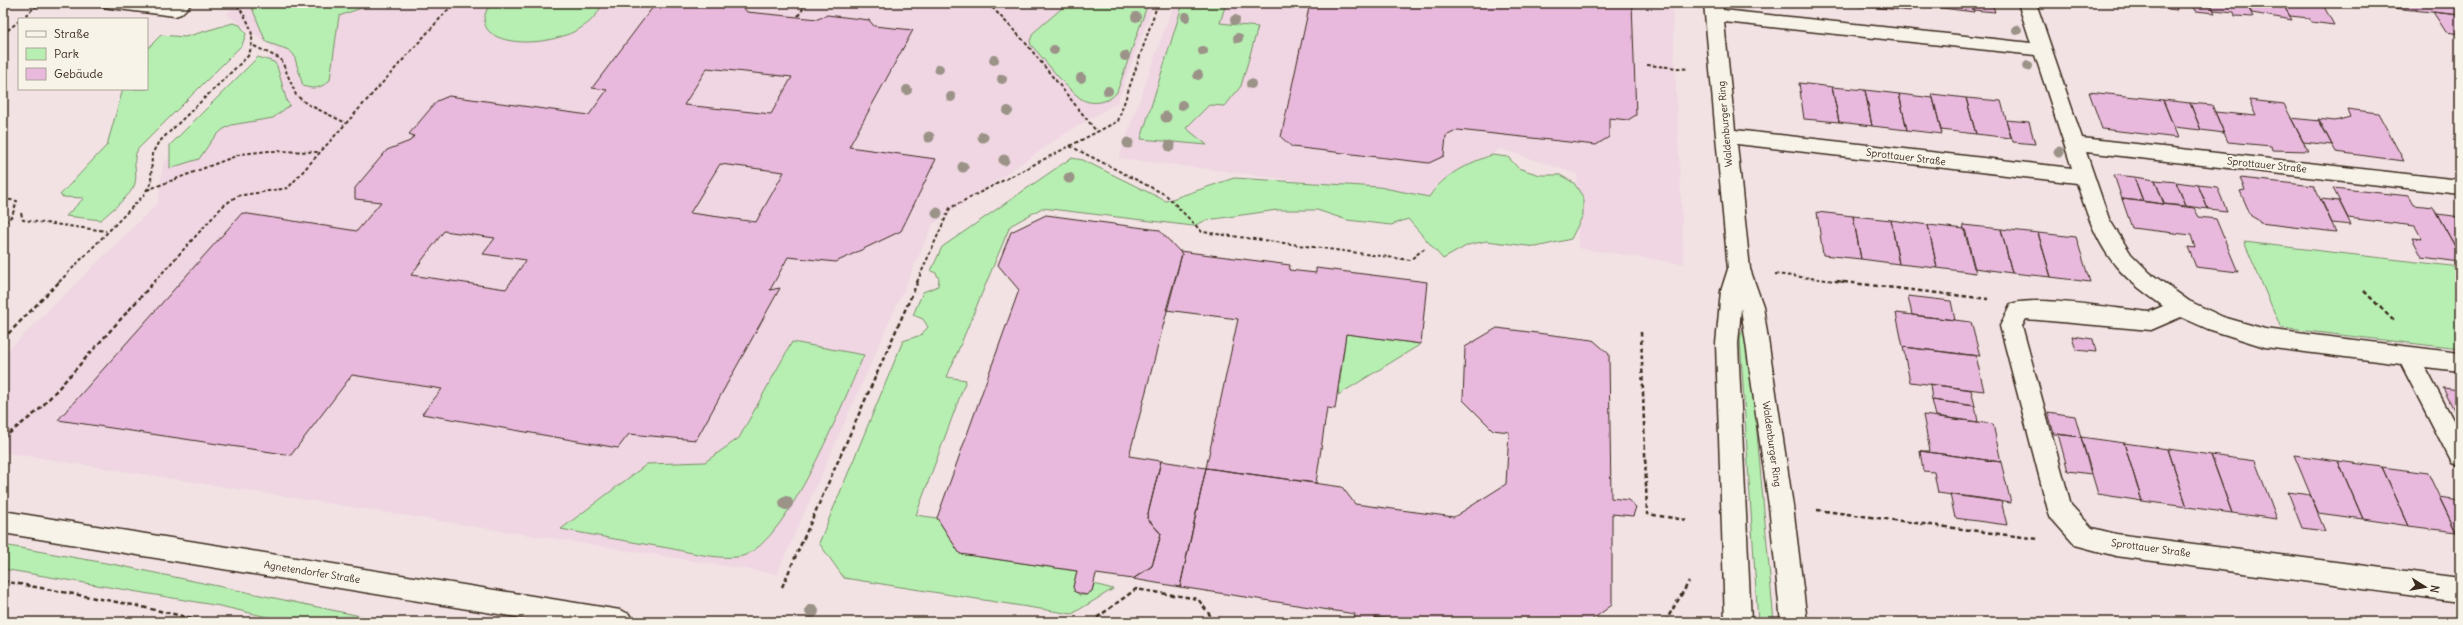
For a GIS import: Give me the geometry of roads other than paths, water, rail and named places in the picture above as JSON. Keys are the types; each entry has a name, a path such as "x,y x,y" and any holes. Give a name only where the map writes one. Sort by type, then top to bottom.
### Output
{"street":[{"path":"110,3 174,10 183,3"},
{"path":"2027,3 2100,220 2124,260 2142,279 2181,307 2216,323 2265,338 2460,362"},
{"path":"1714,9 2042,50"},
{"name":"Waldenburger Ring","path":"1714,9 1739,269 1752,306 1781,506 1794,622"},
{"name":"Sprottauer Straße","path":"1726,136 2086,177"},
{"name":"Sprottauer Straße","path":"2074,144 2460,187"},
{"name":"Waldenburger Ring","path":"1738,622 1727,344 1732,291 1739,269"},
{"name":"Sprottauer Straße","path":"2181,307 2150,321 2053,311 2019,310 2011,326 2060,510 2084,537 2116,544 2460,590"},
{"path":"2408,356 2460,456"},
{"name":"Agnetendorfer Straße","path":"3,522 620,622"}]}
